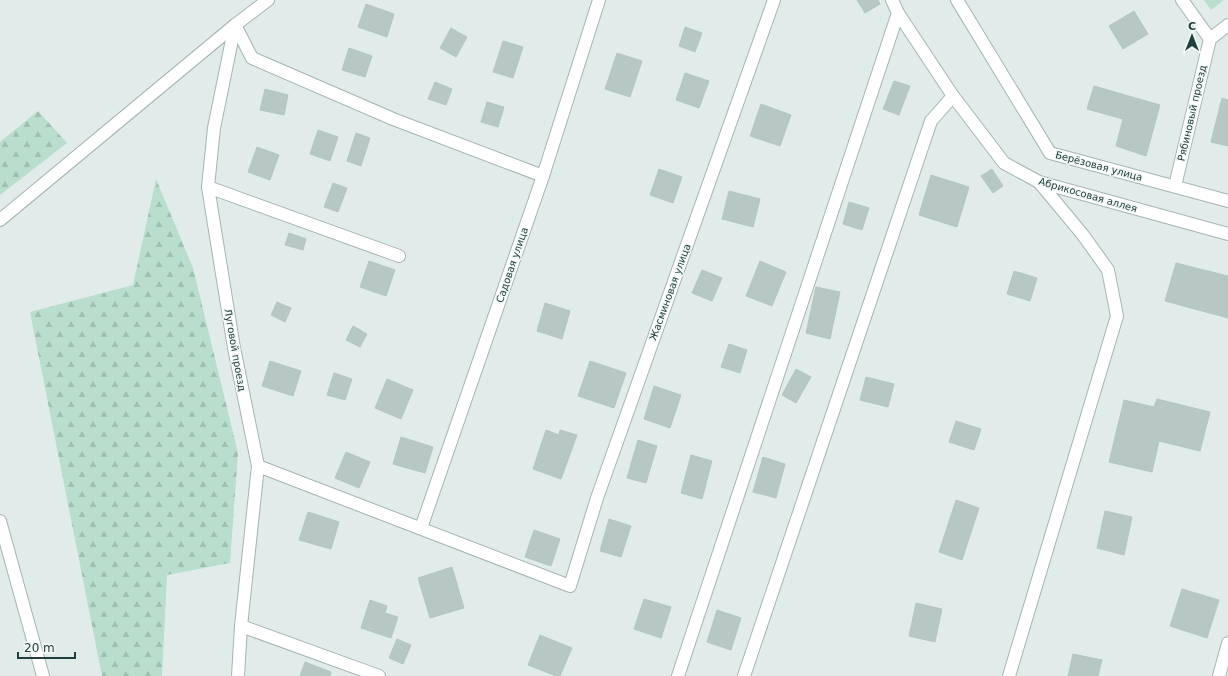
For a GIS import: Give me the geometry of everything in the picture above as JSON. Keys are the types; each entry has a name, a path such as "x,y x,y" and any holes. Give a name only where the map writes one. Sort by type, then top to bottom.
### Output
{"street":[{"path":"0,220 268,0"},
{"name":"Садовая улица","path":"421,528 543,176 599,0"},
{"name":"Жасминовая улица","path":"421,528 570,586 597,498 774,0"},
{"name":"Абрикосовая аллея","path":"892,0 898,13 953,96 1004,163 1039,182 1228,234"},
{"name":"Берёзовая улица","path":"956,0 1050,152 1228,201"},
{"path":"1182,0 1210,40 1228,25"},
{"path":"678,676 898,13"},
{"path":"235,26 252,58 393,119 543,176"},
{"name":"Луговой проезд","path":"235,26 214,128 208,187 234,348 258,466 241,626 238,676"},
{"name":"Рябиновый проезд","path":"1175,186 1210,40"},
{"path":"744,676 931,121 953,96"},
{"path":"1009,676 1117,316 1108,270 1083,235 1039,182"},
{"path":"208,187 399,256"},
{"path":"258,466 421,528"},
{"path":"0,521 43,676"},
{"path":"241,626 379,676"},
{"path":"1219,676 1228,643"}],"green space":[{"path":"1204,0 1224,0 1211,10"},
{"path":"38,111 67,143 0,195 0,142"},
{"path":"156,179 193,268 238,453 230,563 167,575 162,676 102,676 30,312 133,285"}],"building":[{"path":"857,0 878,0 880,4 865,13"},
{"path":"366,4 394,14 387,37 358,27"},
{"path":"1134,11 1148,34 1123,49 1109,26"},
{"path":"685,27 702,33 695,52 679,46"},
{"path":"451,28 467,37 456,57 440,48"},
{"path":"503,41 523,47 513,78 493,72"},
{"path":"349,48 372,56 365,77 342,70"},
{"path":"617,53 642,61 630,97 605,89"},
{"path":"685,73 709,81 699,108 676,100"},
{"path":"894,81 910,86 899,115 883,109"},
{"path":"435,82 452,89 446,105 428,99"},
{"path":"1094,86 1160,105 1146,156 1116,146 1123,119 1087,109"},
{"path":"265,89 288,95 284,115 260,110"},
{"path":"1222,98 1228,100 1228,146 1211,142"},
{"path":"487,102 504,107 498,127 481,122"},
{"path":"761,104 791,115 780,146 750,136"},
{"path":"318,130 338,137 330,161 310,154"},
{"path":"356,133 370,138 361,166 347,161"},
{"path":"257,147 279,155 270,180 248,172"},
{"path":"659,169 682,177 673,203 650,195"},
{"path":"992,169 1003,186 993,193 981,176"},
{"path":"931,175 969,187 957,227 919,215"},
{"path":"333,183 347,188 338,212 324,207"},
{"path":"729,191 760,199 753,227 722,219"},
{"path":"849,202 869,208 862,230 843,224"},
{"path":"289,233 306,239 303,250 285,245"},
{"path":"369,261 395,270 386,296 360,287"},
{"path":"760,261 786,272 772,306 746,296"},
{"path":"1176,263 1228,276 1228,318 1165,301"},
{"path":"702,270 722,278 712,301 692,293"},
{"path":"1014,271 1037,278 1030,301 1007,294"},
{"path":"816,287 840,292 830,339 806,333"},
{"path":"277,302 291,308 285,322 271,315"},
{"path":"545,303 570,311 562,339 537,331"},
{"path":"353,326 367,334 360,347 346,340"},
{"path":"729,344 747,350 740,373 721,367"},
{"path":"270,361 301,371 293,396 262,386"},
{"path":"590,361 626,373 614,408 578,396"},
{"path":"796,369 811,377 796,403 782,395"},
{"path":"334,373 352,379 345,400 327,395"},
{"path":"866,377 894,384 888,407 860,400"},
{"path":"387,379 413,390 401,419 375,408"},
{"path":"654,386 681,395 670,428 644,419"},
{"path":"1157,399 1210,412 1200,451 1159,441 1152,472 1109,462 1124,400 1154,407"},
{"path":"956,421 981,429 974,450 949,442"},
{"path":"546,430 559,435 560,430 577,435 561,479 533,469"},
{"path":"401,437 433,447 425,473 393,464"},
{"path":"638,440 657,446 646,483 627,478"},
{"path":"346,452 370,462 359,488 335,478"},
{"path":"691,455 712,461 702,499 681,493"},
{"path":"763,457 785,464 776,498 753,492"},
{"path":"956,500 979,508 962,560 939,552"},
{"path":"1105,511 1132,517 1124,555 1097,548"},
{"path":"308,512 339,522 331,549 299,540"},
{"path":"609,519 631,526 621,557 600,551"},
{"path":"534,530 560,539 551,566 525,557"},
{"path":"452,567 464,608 430,618 418,578"},
{"path":"1182,589 1219,600 1207,638 1170,626"},
{"path":"644,599 671,607 661,638 634,629"},
{"path":"370,600 387,606 385,613 398,617 391,638 361,628"},
{"path":"916,603 942,609 935,642 909,636"},
{"path":"717,610 741,618 731,650 707,642"},
{"path":"540,635 572,648 560,676 556,676 528,665"},
{"path":"397,639 411,645 403,664 389,658"},
{"path":"1073,654 1102,660 1098,676 1068,676"},
{"path":"305,662 331,672 330,676 300,676"}]}
